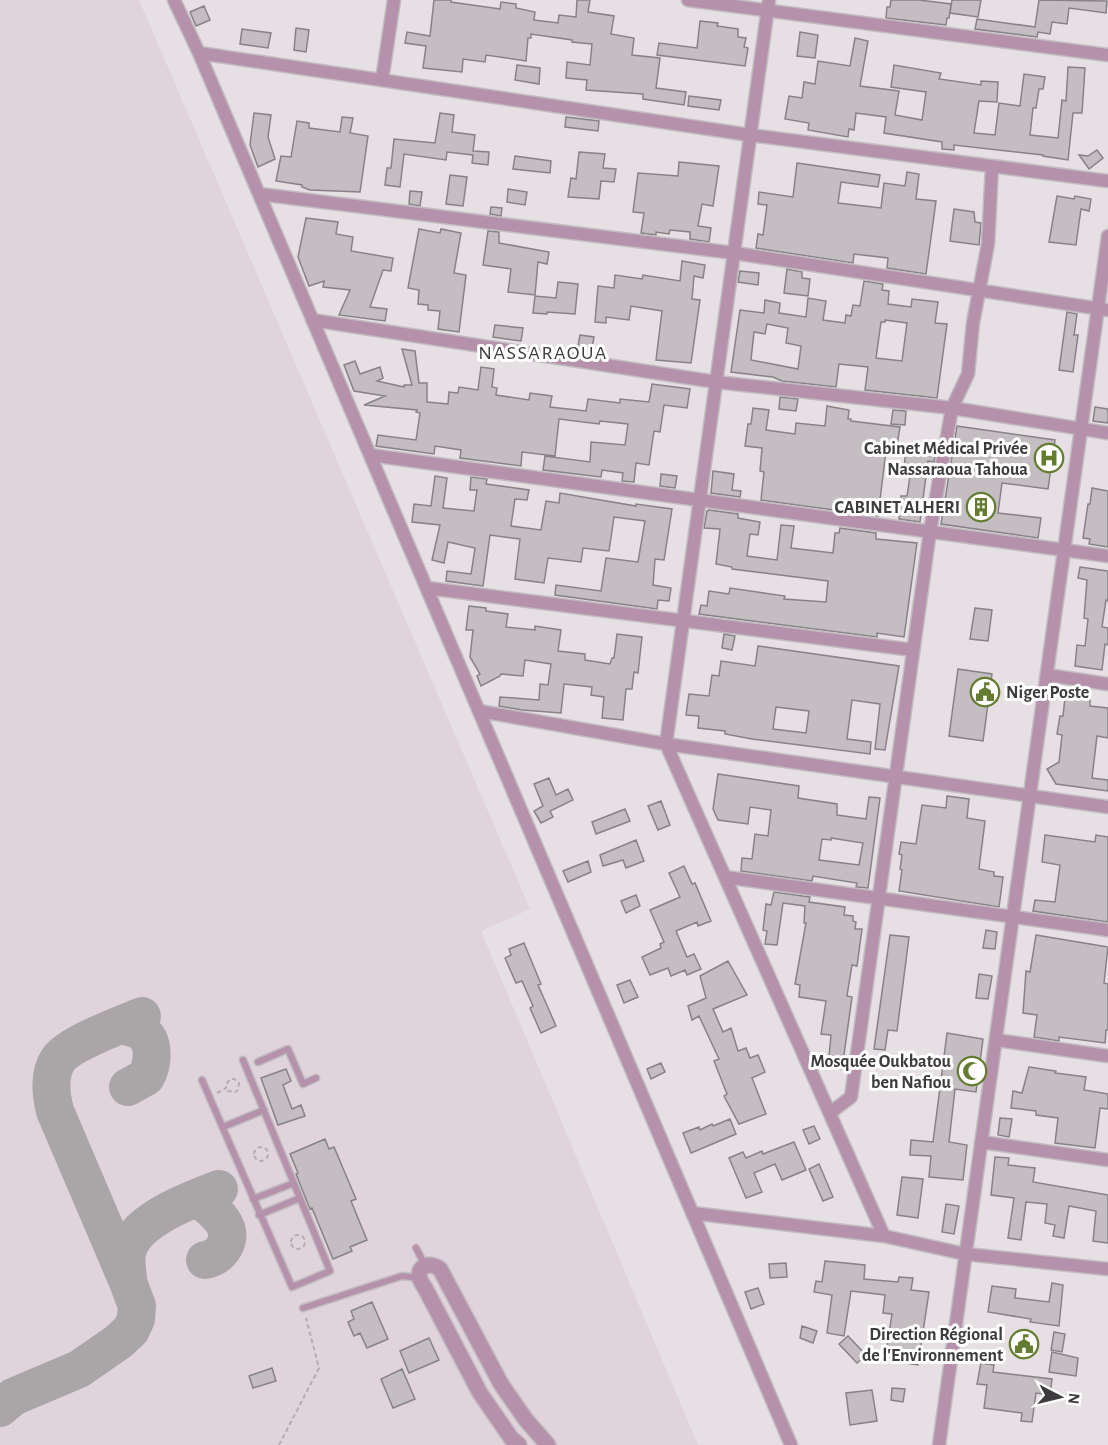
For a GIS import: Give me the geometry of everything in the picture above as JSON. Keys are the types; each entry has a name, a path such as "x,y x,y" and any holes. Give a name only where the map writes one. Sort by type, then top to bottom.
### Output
{"street":[{"path":"174,0 199,53 790,1445"},
{"path":"382,80 394,0"},
{"path":"688,0 768,6 1108,55"},
{"path":"768,6 666,744 884,1236"},
{"path":"199,53 750,135 1108,181"},
{"path":"830,1113 851,1097 930,531 952,408 968,374 978,291 988,244 992,167"},
{"path":"259,194 734,253 1103,309"},
{"path":"939,1445 1064,549 1103,309 1108,236"},
{"path":"312,320 716,382 952,408 1108,433"},
{"path":"370,455 1108,556"},
{"path":"427,588 913,650"},
{"path":"1047,675 1108,684"},
{"path":"479,711 666,744 1108,807"},
{"path":"725,878 1108,930"},
{"path":"996,1040 1108,1056"},
{"path":"981,1142 1108,1160"},
{"path":"692,1213 884,1236 965,1254 1108,1269"},
{"path":"519,1445 511,1438 480,1393 422,1272 431,1264 440,1269 501,1384 526,1420 548,1445"}],"lane":[{"path":"258,1062 288,1049 303,1084 316,1078"},
{"path":"202,1080 292,1287 330,1271 243,1060"},
{"path":"223,1127 264,1110"},
{"path":"253,1199 294,1183"},
{"path":"260,1215 300,1199"},
{"path":"303,1308 402,1276 422,1272 417,1248"}],"path":[{"path":"230,1079 239,1083 238,1090 235,1092 228,1091 226,1088 230,1079"},
{"path":"259,1148 266,1149 268,1152 267,1159 264,1161 255,1157 254,1153 259,1148"},
{"path":"295,1235 302,1236 305,1243 297,1249 291,1244 295,1235"},
{"path":"279,1445 319,1368 303,1308"}],"shaded area":[{"path":"0,0 139,0 530,909 481,931 698,1445 0,1445"}],"building":[{"path":"434,0 451,0 451,2 500,9 501,2 516,4 516,8 535,12 534,20 558,23 559,15 576,17 577,0 590,0 588,12 614,16 611,34 634,38 632,55 660,58 656,88 686,92 684,105 643,99 643,94 586,90 587,80 566,78 567,62 590,65 592,44 531,34 531,38 528,38 526,61 486,55 485,62 463,59 462,72 423,68 426,46 405,43 407,32 430,36"},
{"path":"891,0 919,0 951,4 949,18 947,18 946,25 886,18 887,7 890,7"},
{"path":"952,0 981,0 978,17 950,13"},
{"path":"1039,0 1107,1 1106,13 1069,8 1067,24 1052,22 1050,34 1038,32 1037,37 975,29 977,19 1035,27"},
{"path":"204,6 210,20 196,26 190,12"},
{"path":"700,21 738,29 738,37 746,38 744,47 748,48 745,66 657,55 659,43 697,48"},
{"path":"296,28 309,30 306,52 294,50"},
{"path":"242,29 271,33 268,48 240,44"},
{"path":"800,32 818,35 815,58 797,56"},
{"path":"855,38 868,41 860,86 899,91 895,115 922,120 926,92 891,87 894,65 941,73 939,79 981,85 981,81 998,82 997,102 979,101 974,133 995,135 999,103 1020,106 1024,74 1045,77 1043,89 1039,89 1036,108 1033,108 1030,135 1058,138 1062,100 1066,101 1068,67 1085,68 1082,113 1073,113 1068,160 954,145 954,150 942,149 942,142 884,133 886,117 856,113 854,130 849,129 848,137 808,130 809,123 785,119 789,96 802,98 804,82 815,84 818,61 850,66"},
{"path":"517,65 540,68 539,84 515,80"},
{"path":"689,96 721,100 719,110 688,106"},
{"path":"254,113 271,115 268,137 275,159 258,167 250,145"},
{"path":"440,113 454,115 452,132 475,135 473,151 489,152 488,165 472,163 473,155 447,152 446,160 404,154 400,187 385,185 387,168 391,168 394,139 435,143"},
{"path":"342,117 353,118 350,133 368,136 360,192 310,190 302,185 276,181 281,156 291,157 297,121 309,123 309,128 340,132"},
{"path":"566,117 599,121 598,131 565,127"},
{"path":"1097,150 1103,158 1089,169 1079,155 1088,156"},
{"path":"579,152 605,154 603,168 616,169 614,182 601,181 599,199 568,197 571,178 576,179"},
{"path":"515,156 551,161 550,173 513,169"},
{"path":"679,162 719,166 713,206 702,204 698,226 711,228 709,242 690,239 690,232 670,230 669,234 641,233 644,213 633,212 638,173 678,176"},
{"path":"797,163 880,175 878,187 841,182 838,203 881,208 884,183 905,186 907,172 919,174 916,199 936,201 926,274 887,268 888,258 854,254 853,263 756,248 758,234 763,235 767,205 758,204 759,192 793,197"},
{"path":"450,175 467,177 463,206 446,204"},
{"path":"508,189 527,192 525,205 507,202"},
{"path":"410,191 422,192 420,206 409,204"},
{"path":"1057,196 1091,199 1089,211 1081,209 1076,245 1049,242"},
{"path":"491,207 502,208 501,216 490,214"},
{"path":"954,209 974,212 975,222 981,223 979,245 950,241"},
{"path":"306,218 338,222 336,234 353,237 351,251 393,258 391,271 383,270 370,307 387,309 385,321 339,315 350,290 323,287 324,281 309,286 298,257"},
{"path":"419,229 440,233 441,229 461,233 454,273 466,275 459,332 438,329 440,311 428,310 428,305 418,304 419,290 408,288"},
{"path":"488,231 499,232 499,243 549,252 547,264 538,262 535,295 508,292 511,269 483,265"},
{"path":"682,261 705,265 703,278 694,276 692,299 700,300 691,363 656,360 662,311 631,306 629,320 606,317 606,323 595,322 598,286 614,288 615,275 642,279 643,275 680,281"},
{"path":"787,269 802,272 802,278 810,279 808,296 784,293"},
{"path":"740,271 759,273 758,285 738,282"},
{"path":"864,281 883,284 882,290 889,291 888,304 911,307 912,299 938,302 935,323 947,324 937,398 865,390 868,367 839,364 836,387 731,372 740,310 764,313 765,300 780,303 779,313 806,317 808,298 826,301 823,320 845,323 846,315 851,316 853,305 860,306","holes":["885,320 907,323 902,361 876,358 881,322","767,324 788,328 786,343 801,346 798,369 751,360 754,332 765,334"]},
{"path":"558,282 578,284 575,314 533,313 535,296 556,298"},
{"path":"1067,312 1077,314 1074,335 1078,335 1073,372 1059,370"},
{"path":"495,325 523,328 521,341 493,337"},
{"path":"580,335 594,337 592,348 578,346"},
{"path":"402,349 415,351 419,383 427,383 427,402 448,404 449,392 458,393 459,387 478,390 481,367 494,369 492,387 497,388 496,395 529,400 530,393 552,396 550,407 586,411 588,399 620,403 620,399 649,402 652,384 690,389 687,408 664,405 660,432 654,431 649,465 636,463 634,482 622,481 623,473 602,470 601,477 543,470 545,456 590,462 591,442 625,445 628,424 600,421 599,424 559,419 555,456 522,452 521,466 460,458 461,450 435,446 434,454 376,446 378,435 416,440 420,413 416,412 417,410 364,405 385,396 354,391 344,365 355,361 360,374 380,367 383,378 377,381 404,387 404,385 412,385"},
{"path":"780,397 798,399 796,411 779,409"},
{"path":"827,406 849,410 848,419 851,421 900,427 896,452 886,451 878,516 761,500 764,472 760,471 762,448 745,446 753,408 769,410 766,430 795,434 796,423 825,426"},
{"path":"1095,407 1108,409 1108,423 1093,421"},
{"path":"893,410 906,411 905,425 891,424"},
{"path":"957,426 1055,440 1048,489 1002,483 998,513 1041,518 1038,538 941,524"},
{"path":"906,447 936,451 934,462 928,461 920,522 899,519 901,496 907,496 911,470 904,469"},
{"path":"713,471 734,474 732,490 741,491 740,497 711,493"},
{"path":"661,474 677,476 675,488 660,486"},
{"path":"435,476 447,478 443,508 474,511 477,490 470,490 471,477 487,479 486,484 529,490 527,500 515,499 511,526 541,530 546,501 559,503 560,493 636,506 636,504 672,509 664,560 655,559 653,585 671,588 669,601 658,600 657,609 555,595 556,585 601,591 606,558 638,562 645,521 614,517 609,551 583,548 581,562 548,558 544,583 515,579 520,539 490,535 483,586 446,581 447,571 471,574 475,548 448,542 444,563 432,560 440,525 412,522 414,504 431,506"},
{"path":"1092,488 1108,491 1108,547 1089,544 1090,539 1083,538"},
{"path":"709,510 738,514 738,518 760,522 758,535 750,534 747,556 777,560 781,525 794,526 791,548 833,553 835,533 839,533 840,528 876,533 876,539 917,543 904,637 877,633 877,637 699,614 701,605 707,606 709,591 729,594 730,588 785,596 784,599 826,602 828,581 732,569 732,567 716,564 720,529 704,528"},
{"path":"1080,567 1108,571 1108,601 1106,600 1102,627 1108,628 1108,645 1105,644 1102,670 1075,666 1077,645 1085,646 1088,619 1084,618 1087,580 1078,578"},
{"path":"469,606 508,614 506,627 535,630 535,626 561,630 558,651 585,654 585,660 610,664 614,658 617,634 642,637 638,673 634,672 632,689 626,689 623,720 602,718 604,697 591,695 592,687 564,684 561,713 499,706 500,697 539,700 540,684 548,685 551,664 525,660 523,676 501,674 481,686 477,676 480,674 470,657 473,630 466,630"},
{"path":"975,608 992,610 988,641 970,639"},
{"path":"724,634 735,636 732,650 722,648"},
{"path":"758,646 899,666 885,750 875,749 880,704 852,700 847,739 871,742 870,754 725,734 725,731 698,728 699,716 686,715 689,694 709,696 712,675 719,676 721,661 755,666","holes":["776,707 809,711 806,733 773,729"]},
{"path":"958,669 992,674 983,741 949,736"},
{"path":"1066,689 1077,691 1076,697 1090,699 1090,706 1108,708 1108,738 1097,736 1092,778 1108,780 1108,791 1056,784 1047,769 1059,762 1062,735 1057,734 1060,716 1063,716"},
{"path":"718,774 799,786 798,798 837,804 837,815 866,819 869,797 880,798 868,888 856,887 857,883 813,876 812,881 741,871 742,858 752,859 755,834 768,836 771,810 750,807 748,824 718,820 713,809","holes":["831,838 863,843 859,865 819,860 822,839 831,840"]},
{"path":"549,778 556,795 568,789 573,800 550,811 553,817 541,823 534,811 543,806 534,784"},
{"path":"947,796 969,799 967,818 985,821 979,869 994,872 994,876 1003,877 999,907 899,891 902,870 900,869 902,855 899,854 901,842 916,844 922,805 946,808"},
{"path":"661,801 670,825 658,830 648,806"},
{"path":"625,809 630,821 596,834 592,822"},
{"path":"1045,835 1095,842 1096,835 1108,837 1108,922 1033,911 1035,900 1055,902 1060,865 1042,862"},
{"path":"636,840 644,861 626,868 623,860 603,866 600,855"},
{"path":"588,861 591,872 568,882 563,871"},
{"path":"684,866 692,884 695,883 711,921 698,926 697,922 676,931 687,957 694,954 701,969 687,975 685,970 671,976 668,968 650,975 642,957 661,948 660,944 664,942 650,910 680,897 669,873"},
{"path":"774,892 810,897 809,902 845,907 844,915 853,916 853,921 856,922 855,929 862,929 857,966 852,965 847,996 852,997 842,1069 828,1067 831,1035 821,1034 826,1001 799,997 800,985 795,984 806,923 804,923 805,906 783,903 777,945 765,944 767,931 763,930 766,904 771,905"},
{"path":"636,895 640,906 626,913 621,901"},
{"path":"986,930 997,932 995,949 983,948"},
{"path":"890,935 909,937 897,1031 888,1030 885,1050 874,1049"},
{"path":"1036,935 1108,947 1104,983 1108,984 1108,1030 1106,1030 1105,1043 1059,1037 1059,1041 1034,1037 1037,1015 1023,1013 1026,971 1030,972"},
{"path":"524,943 541,984 538,985 556,1026 541,1033 522,981 516,983 505,958 511,955 509,949"},
{"path":"728,961 747,995 713,1009 723,1032 731,1028 738,1051 746,1048 750,1058 758,1055 765,1072 752,1078 766,1114 739,1124 724,1096 727,1094 714,1061 719,1059 699,1016 692,1020 688,1006 706,998 700,976"},
{"path":"979,974 992,976 988,999 976,998"},
{"path":"630,980 638,997 624,1003 617,985"},
{"path":"947,1033 983,1039 976,1092 955,1089 949,1142 967,1145 963,1180 929,1177 931,1156 910,1155 911,1140 933,1142"},
{"path":"661,1063 665,1072 651,1079 647,1069"},
{"path":"1029,1067 1086,1077 1084,1090 1108,1094 1108,1109 1100,1108 1095,1148 1055,1143 1058,1118 1036,1115 1036,1111 1011,1108 1013,1091 1022,1093"},
{"path":"286,1069 291,1081 283,1085 292,1109 301,1105 305,1116 278,1125 261,1078"},
{"path":"1000,1118 1012,1119 1009,1137 998,1135"},
{"path":"730,1119 736,1134 691,1153 683,1133 699,1127 700,1130"},
{"path":"814,1126 820,1139 809,1144 803,1130"},
{"path":"325,1139 329,1149 334,1147 356,1199 351,1201 367,1240 350,1247 352,1251 333,1259 312,1208 310,1209 290,1154"},
{"path":"794,1142 806,1170 782,1180 775,1164 754,1173 762,1192 746,1198 729,1158 743,1152 746,1158 762,1151 763,1154"},
{"path":"995,1157 1009,1158 1008,1165 1035,1168 1033,1182 1108,1195 1108,1243 1093,1241 1096,1211 1069,1206 1064,1238 1053,1236 1055,1225 1045,1223 1047,1204 1026,1202 1021,1240 1008,1238 1014,1198 991,1195"},
{"path":"819,1164 833,1197 823,1201 809,1169"},
{"path":"902,1177 923,1179 918,1218 897,1215"},
{"path":"946,1204 959,1206 954,1234 942,1232"},
{"path":"825,1261 865,1265 864,1279 898,1282 899,1277 913,1278 911,1290 929,1292 918,1365 885,1360 892,1314 883,1313 885,1295 851,1291 844,1336 827,1333 832,1295 814,1292 816,1281 822,1282"},
{"path":"786,1263 787,1277 770,1278 769,1264"},
{"path":"1052,1283 1063,1285 1059,1326 988,1312 992,1286 1016,1289 1015,1298 1049,1302"},
{"path":"758,1288 764,1304 751,1309 745,1292"},
{"path":"372,1302 388,1339 367,1348 360,1333 354,1336 348,1322 354,1319 351,1311"},
{"path":"802,1326 817,1331 813,1343 800,1338"},
{"path":"1054,1332 1065,1334 1062,1352 1051,1350"},
{"path":"848,1336 866,1355 857,1363 839,1344"},
{"path":"429,1338 439,1360 409,1373 400,1351"},
{"path":"1052,1352 1078,1358 1076,1376 1049,1372"},
{"path":"981,1363 994,1365 993,1372 1052,1379 1050,1395 1036,1393 1032,1422 1021,1421 1022,1413 984,1408 987,1385 977,1384"},
{"path":"272,1368 276,1381 253,1388 249,1376"},
{"path":"402,1369 415,1399 393,1408 381,1379"},
{"path":"892,1388 905,1389 903,1402 891,1400"},
{"path":"872,1390 877,1421 850,1425 846,1393"}],"taxiway":[{"path":"0,1408 13,1397 79,1369 118,1342 131,1330 136,1319 137,1306 55,1111 51,1085 55,1066 64,1054 97,1035 142,1016"},
{"path":"121,1025 138,1030 145,1035 152,1052 146,1077 128,1087"},
{"path":"128,1281 127,1253 132,1241 140,1231 151,1221 179,1205 219,1189"},
{"path":"198,1198 216,1213 227,1232 227,1239 222,1250 205,1260"}],"place":[{"name":"Cabinet Médical Privée Nassaraoua Tahoua","path":"1049,458"},
{"name":"CABINET ALHERI","path":"981,507"},
{"name":"Niger Poste","path":"985,692"},
{"name":"Mosquée Oukbatou ben Nafiou","path":"972,1071"},
{"name":"Direction Régional de l'Environnement","path":"1024,1344"}],"district":[{"name":"NASSARAOUA","path":"543,352"}]}
